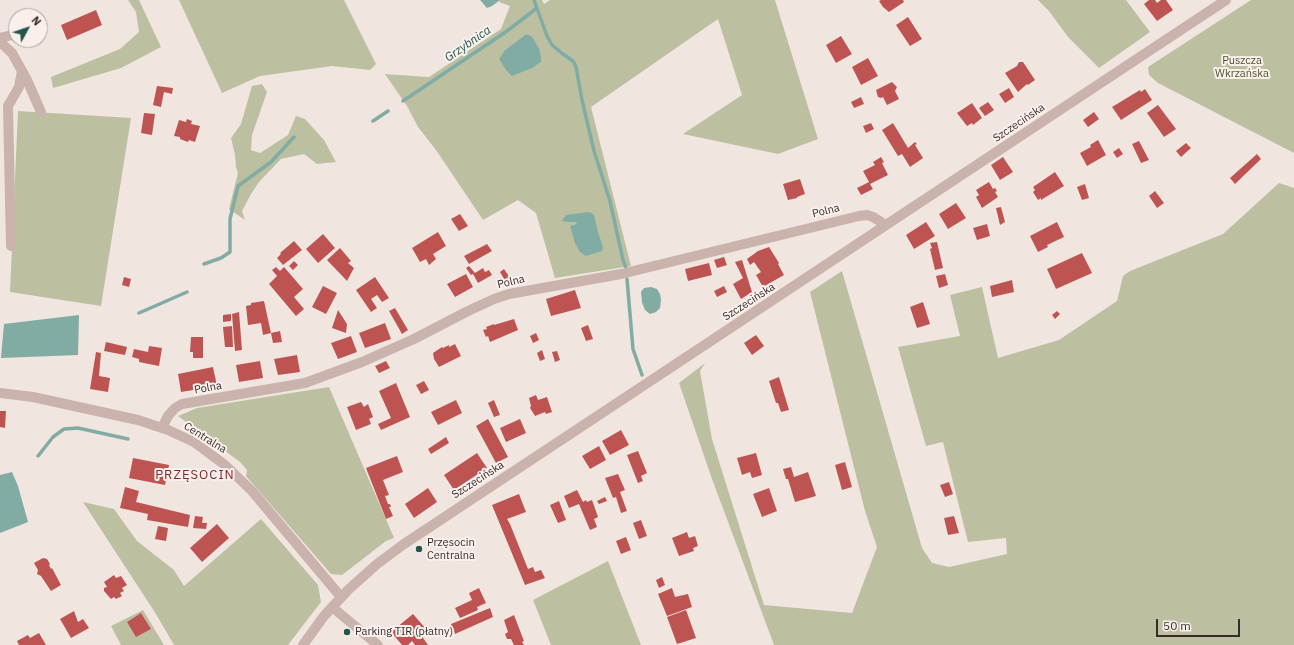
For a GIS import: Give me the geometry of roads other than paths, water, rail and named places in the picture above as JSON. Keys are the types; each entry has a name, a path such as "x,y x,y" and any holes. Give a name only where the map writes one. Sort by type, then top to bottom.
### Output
{"street":[{"name":"Szczecińska","path":"304,645 341,597 367,572 404,544 1226,0"},
{"path":"0,42 12,53 41,112"},
{"path":"11,246 8,106 19,87 22,71"},
{"name":"Polna","path":"162,428 168,416 175,408 182,404 305,383 369,359 414,339 468,310 509,294 621,274 859,216 870,216 878,220 884,226"},
{"name":"Centralna","path":"0,393 33,397 138,420 162,428 194,442 240,478 341,597"},
{"path":"332,607 378,645"}],"water":[{"path":"480,0 500,0 487,8"},
{"path":"526,34 532,36 539,48 541,62 532,68 512,76 499,59 505,50"},
{"path":"588,212 594,215 603,247 602,251 586,256 580,252 575,243 570,226 577,224 576,222 562,221 566,215"},
{"path":"651,287 657,289 661,300 660,308 656,312 650,314 645,310 641,292 644,288"},
{"path":"79,315 78,355 1,358 4,324"},
{"path":"12,472 18,486 28,522 0,533 0,475"}],"waterway":[{"path":"534,0 547,36 552,45 573,61 576,67 594,151 610,201 626,268"},
{"name":"Grzybnica","path":"403,101 507,31 537,8"},
{"name":"Grzybnica","path":"373,121 388,111"},
{"name":"Grzybnica","path":"204,264 221,258 230,252 230,219 238,186 271,162 294,137"},
{"path":"627,279 633,349 642,375"},
{"name":"Grzybnica","path":"139,313 187,292"},
{"name":"Grzybnica","path":"38,456 53,437 64,429 78,428 128,439"}],"place":[{"name":"Przęsocin Centralna","path":"419,549"},
{"name":"Parking TIR (płatny)","path":"347,632"}],"district":[{"name":"PRZĘSOCIN","path":"195,475"}],"park label":[{"name":"Puszcza Wkrzańska","path":"1242,67"}]}
